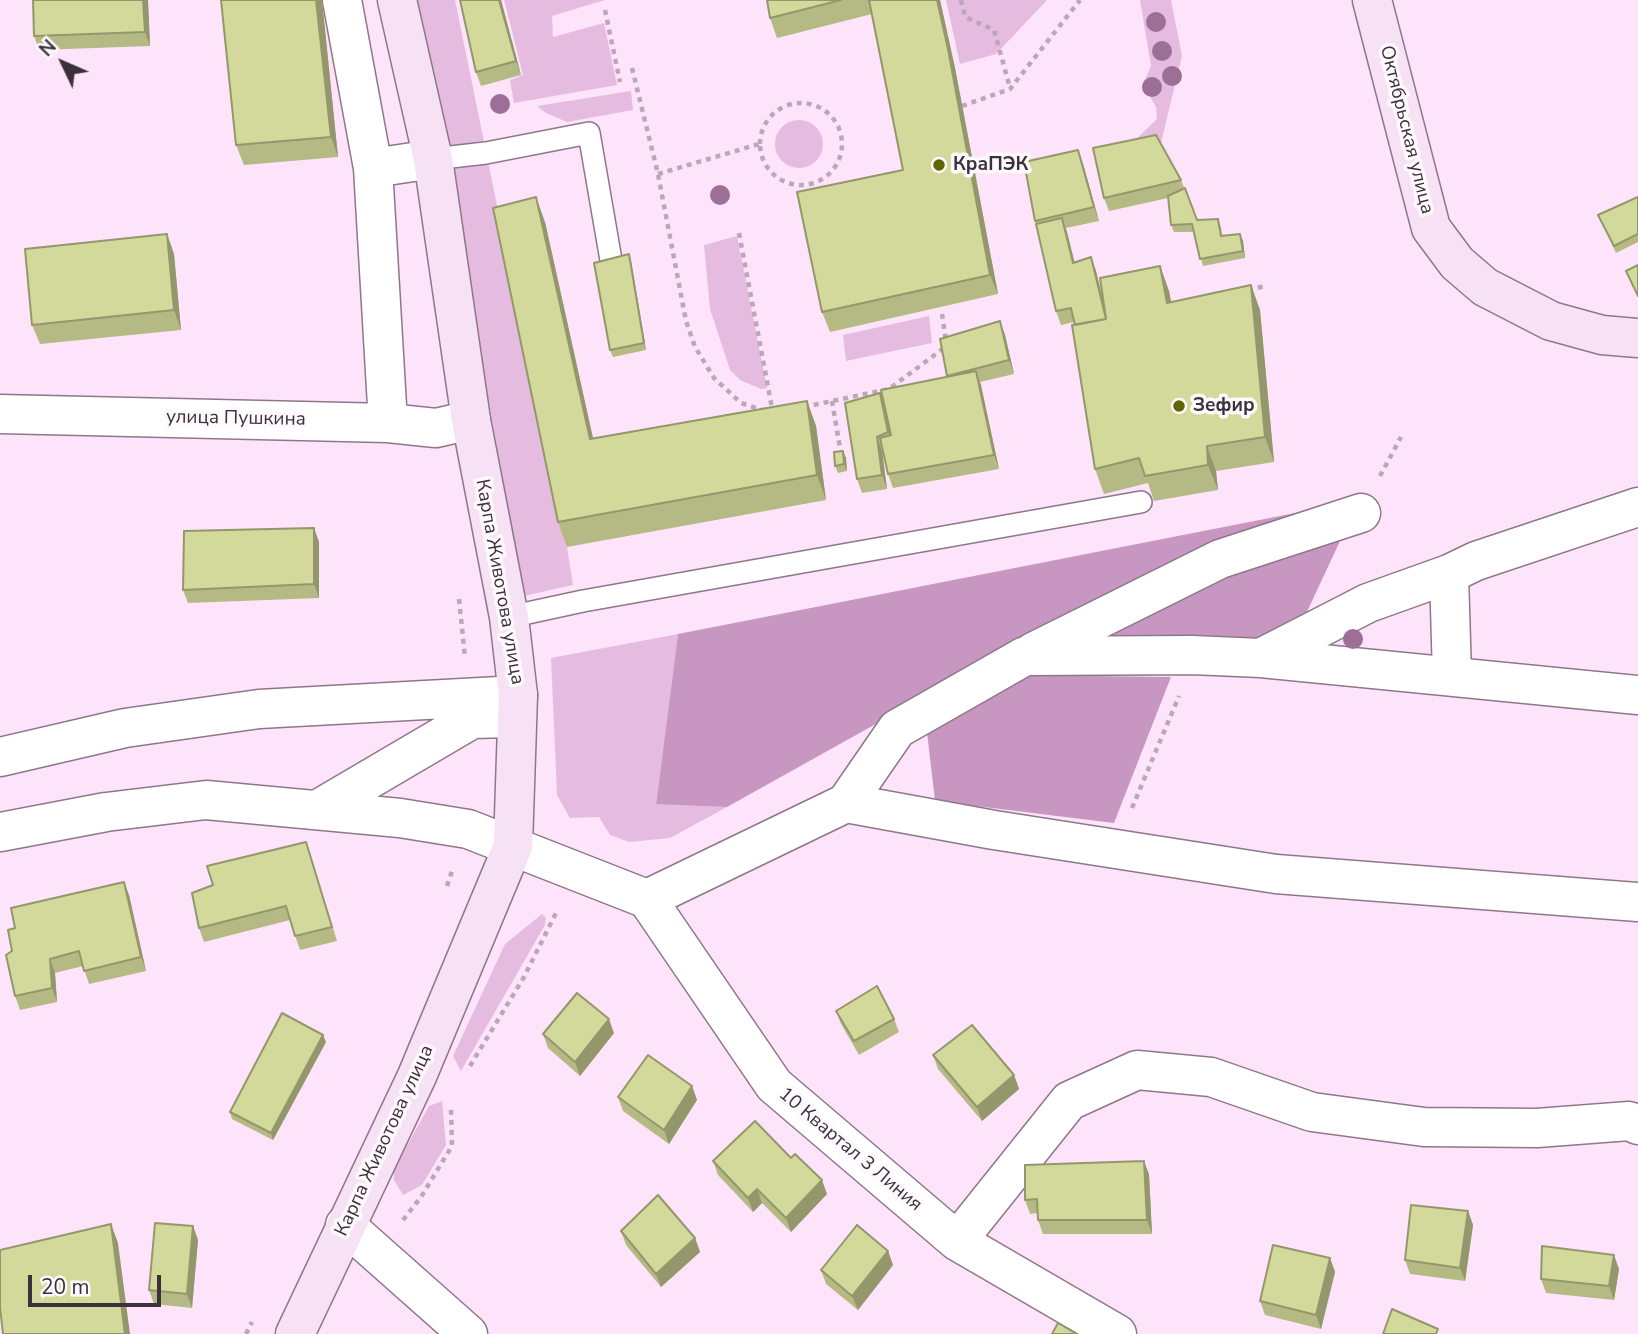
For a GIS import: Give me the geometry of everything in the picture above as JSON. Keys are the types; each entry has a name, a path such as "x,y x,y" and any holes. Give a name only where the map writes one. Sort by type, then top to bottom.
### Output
{"main road":[{"name":"Карпа Животова улица","path":"295,1334 417,1076 513,846 518,707 509,617 471,420 433,159 397,0"},
{"name":"Октябрьская улица","path":"1372,0 1432,228 1457,263 1485,287 1551,321 1602,335 1638,338"}],"street":[{"path":"342,0 373,168 388,423"},
{"path":"373,168 433,159"},
{"name":"улица Пушкина","path":"0,414 388,423 436,428 471,420"},
{"path":"1261,659 1368,603 1449,574 1476,561 1638,507"},
{"path":"0,832 106,812 206,800 400,818 468,830 647,899 846,803 897,729 1025,656 1220,559 1361,513"},
{"path":"1449,574 1452,676"},
{"path":"1025,656 1192,655 1261,659 1638,695"},
{"path":"0,757 125,728 259,709 518,707"},
{"path":"317,810 472,719 518,707"},
{"path":"846,803 994,830 1276,874 1638,902"},
{"name":"10 Квартал 3 Линия","path":"647,899 774,1084 957,1241 1117,1334"},
{"path":"957,1241 1069,1101 1137,1070 1211,1077 1311,1112 1424,1127 1537,1128 1629,1122 1638,1125"},
{"path":"345,1225 467,1334"}],"lane":[{"path":"433,159 486,153 589,133 612,266"},
{"path":"509,617 583,601 1141,502"}],"path":[{"path":"961,0 965,16 994,30 1010,89"},
{"path":"962,106 1010,89 1080,0"},
{"path":"605,10 620,82"},
{"path":"632,68 658,174 686,321 695,347 714,379 741,402 774,414 785,411"},
{"path":"799,102 820,107 836,121 842,141 839,161 827,176 811,185 792,185 775,177 764,162 759,144 764,123 779,108 799,102"},
{"path":"658,174 759,144"},
{"path":"739,233 774,414"},
{"path":"1238,292 1265,286"},
{"path":"797,409 888,389 947,346 942,314"},
{"path":"832,401 841,458"},
{"path":"1116,848 1181,691"},
{"path":"466,1072 524,977 577,871"},
{"path":"376,1253 421,1197 452,1146 450,1094"}],"shaded area":[{"path":"416,0 455,0 567,547 573,585 524,596"},
{"path":"504,0 605,0 552,16 553,37 604,23 617,85 514,103 510,80 523,75"},
{"path":"946,0 1047,0 996,54 960,64"},
{"path":"1140,0 1171,0 1182,56 1160,147 1134,141 1157,119 1156,107 1143,84 1151,66"},
{"path":"631,91 633,110 567,122 537,106"},
{"path":"799,120 816,127 823,144 816,161 799,168 782,161 775,144 782,127"},
{"path":"737,236 767,388 761,389 740,380 730,370 710,309 704,245"},
{"path":"929,316 932,343 846,361 843,335"},
{"path":"1336,505 1021,643 727,807 656,804 678,634"},
{"path":"1348,524 1305,616 1258,647 1068,645"},
{"path":"678,634 656,803 727,807 670,838 629,842 610,835 599,817 570,818 557,795 551,658"},
{"path":"1014,675 1171,677 1114,823 935,801 927,732"},
{"path":"542,914 546,918 545,925 461,1071 453,1056 505,944"},
{"path":"442,1101 446,1145 422,1185 403,1195 394,1180 394,1169 429,1106"}],"building":[{"path":"33,0 143,0 145,32 34,36"},
{"path":"221,0 316,0 331,137 236,145"},
{"path":"460,0 499,0 516,61 476,72"},
{"path":"767,0 841,0 770,18"},
{"name":"КраПЭК","path":"869,0 937,0 990,275 822,312 797,192 903,170"},
{"path":"1156,135 1181,180 1104,198 1093,148"},
{"path":"1078,150 1094,207 1035,221 1024,162"},
{"path":"1185,188 1197,220 1218,219 1221,236 1240,234 1243,251 1200,259 1192,224 1171,225 1168,196"},
{"path":"536,197 590,439 807,401 817,475 558,522 493,208"},
{"path":"1638,197 1638,234 1614,246 1598,215"},
{"path":"1062,218 1073,263 1091,257 1106,319 1075,325 1071,308 1056,311 1036,224"},
{"path":"167,234 174,310 32,325 25,249"},
{"path":"629,254 644,343 610,350 594,263"},
{"path":"1638,265 1638,296 1626,271"},
{"name":"Зефир","path":"1160,266 1167,303 1251,285 1265,437 1207,446 1208,465 1145,476 1139,458 1095,469 1072,325 1106,319 1100,278"},
{"path":"1000,321 1009,360 947,376 940,339"},
{"path":"976,371 994,455 888,474 880,438 891,435 881,390"},
{"path":"880,393 888,432 877,437 882,475 857,479 845,403"},
{"path":"843,451 844,464 835,466 834,452"},
{"path":"314,528 314,584 183,590 184,531"},
{"path":"306,842 332,927 295,936 286,906 199,928 192,893 213,885 207,866"},
{"path":"124,882 141,957 84,971 79,951 50,959 52,988 15,996 6,955 12,951 8,930 15,928 11,908"},
{"path":"877,986 894,1019 854,1041 836,1011"},
{"path":"577,993 609,1019 575,1062 543,1034"},
{"path":"282,1013 323,1035 271,1133 230,1112"},
{"path":"972,1025 1014,1075 977,1107 933,1055"},
{"path":"648,1055 692,1086 664,1130 618,1097"},
{"path":"755,1121 791,1158 795,1154 822,1180 786,1218 757,1189 748,1198 713,1161"},
{"path":"1144,1161 1147,1220 1038,1220 1037,1199 1025,1200 1025,1165"},
{"path":"658,1195 695,1238 656,1274 621,1231"},
{"path":"1411,1205 1468,1211 1460,1268 1405,1260"},
{"path":"155,1223 193,1226 187,1294 149,1290"},
{"path":"111,1224 125,1334 3,1334 0,1250"},
{"path":"857,1225 888,1251 852,1296 821,1270"},
{"path":"1273,1245 1330,1258 1316,1315 1260,1301"},
{"path":"1542,1246 1614,1255 1609,1286 1541,1279"},
{"path":"1392,1309 1438,1329 1436,1334 1383,1334"},
{"path":"1058,1323 1077,1334 1052,1334"}],"place":[{"name":"КраПЭК","path":"939,165"},
{"name":"Зефир","path":"1179,406"}]}
